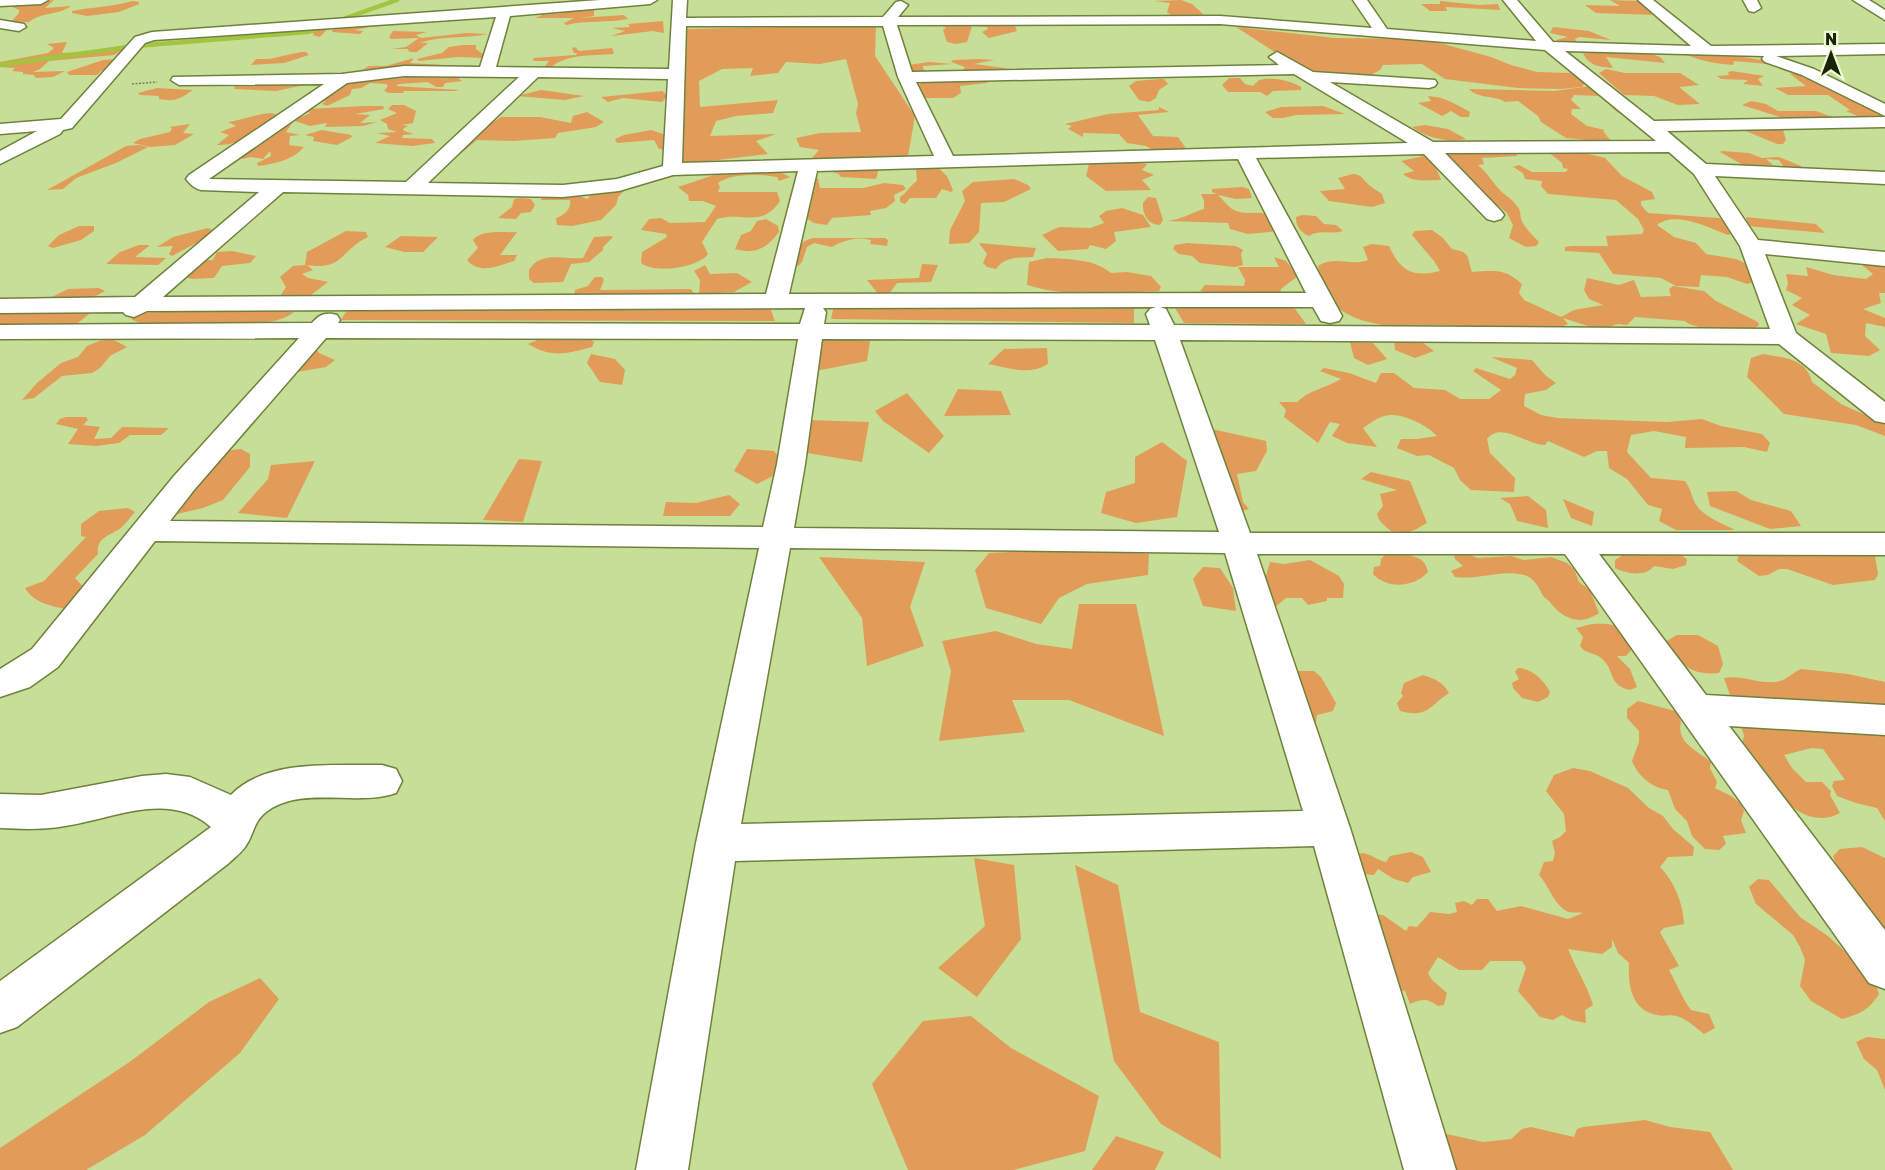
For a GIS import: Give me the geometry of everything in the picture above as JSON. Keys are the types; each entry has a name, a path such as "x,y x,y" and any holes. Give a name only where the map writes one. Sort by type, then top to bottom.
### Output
{"street":[{"path":"2,3 41,0"},
{"path":"0,158 66,123 140,40 145,38 650,0"},
{"path":"672,169 680,0"},
{"path":"888,20 906,0"},
{"path":"1190,0 1248,38"},
{"path":"1360,0 1382,32"},
{"path":"1510,0 1549,46 1650,126 1701,170 1751,246 1785,338 1885,415"},
{"path":"1645,0 1707,51"},
{"path":"1860,0 1885,16"},
{"path":"313,24 321,8"},
{"path":"486,73 504,12"},
{"path":"888,20 906,78 946,161"},
{"path":"679,22 1220,20 1549,46 1748,52 1885,49"},
{"path":"0,24 19,27"},
{"path":"1267,50 1429,148 1494,215"},
{"path":"1748,52 1808,72 1885,111"},
{"path":"179,80 342,79 404,71 678,74"},
{"path":"906,78 1301,72 1429,83"},
{"path":"410,189 532,74"},
{"path":"342,79 196,179 201,184 585,190 619,185 672,169 1429,148 1673,146"},
{"path":"1650,126 1885,122"},
{"path":"0,129 66,123"},
{"path":"1244,153 1339,333"},
{"path":"776,302 809,165"},
{"path":"1701,170 1885,178"},
{"path":"109,330 278,186"},
{"path":"1751,246 1885,259"},
{"path":"0,306 344,302 776,302 814,317 1159,317 1322,300"},
{"path":"0,683 17,677 45,658 184,483 344,302"},
{"path":"662,1170 717,843 776,540 814,317"},
{"path":"0,333 109,330 319,331 814,317 1159,317 1339,333 1785,338"},
{"path":"1159,317 1219,483 1329,828 1430,1170"},
{"path":"146,531 776,540 1885,544"},
{"path":"1573,542 1885,967"},
{"path":"1696,709 1885,720"},
{"path":"0,1010 214,850 231,834 233,821 252,800 275,789 293,784 382,781"},
{"path":"0,811 41,812 161,790 186,791 220,808 233,821"},
{"path":"717,843 1329,828"}],"path":[{"path":"99,87 179,80"}],"shaded area":[{"path":"54,0 45,8 71,6 29,22 11,22 19,13 19,10 10,6 15,3"},
{"path":"1181,0 1192,4 1203,14 1199,17 1172,16 1167,12 1170,3 1155,1"},
{"path":"1610,0 1641,1 1656,15 1596,13 1585,5 1620,6"},
{"path":"132,1 139,2 139,4 119,12 87,16 72,13 72,11"},
{"path":"1440,1 1479,5 1498,4 1500,10 1446,7 1447,11 1430,11 1421,4 1440,4"},
{"path":"601,3 602,8 605,8 594,10 594,16 579,18 624,15 628,19 566,25 564,23 574,18 535,18"},
{"path":"663,21 664,33 653,31 611,36 625,31 612,28"},
{"path":"395,22 354,30 363,31 360,34 332,32 333,29 328,28 320,37 313,35 314,33 291,34 294,29 366,24 368,27"},
{"path":"1014,23 1017,31 989,38 982,32 988,29 987,27 972,26 967,42 956,44 947,42 943,30 946,28 939,24"},
{"path":"876,25 875,56 915,116 907,162 812,158 819,150 800,147 796,138 820,133 861,132 856,113 858,104 846,59 820,64 786,62 778,73 750,76 753,68 722,69 699,81 700,107 778,100 773,113 736,116 716,121 710,136 776,134 756,141 768,154 683,164 686,29"},
{"path":"1236,27 1335,38 1425,39 1537,72 1570,73 1586,81 1582,87 1518,88 1445,79 1422,64 1383,65 1380,70 1369,76 1323,75 1304,71"},
{"path":"1553,27 1589,31 1611,40 1579,37 1575,39 1578,44 1562,44 1556,40 1568,37 1550,33"},
{"path":"393,31 427,32 416,35 421,38 466,33 488,34 428,41 420,43 428,43 417,52 410,52 407,49 391,49 406,47 419,38 391,39 389,37"},
{"path":"67,42 62,53 124,49 114,55 49,61 33,72 65,71 53,77 36,78 34,75 12,71 15,68 0,67 0,62 48,53 54,48 47,44"},
{"path":"476,45 476,49 483,54 484,58 458,57 419,61 417,59 442,53 449,47"},
{"path":"575,47 579,51 612,48 614,54 571,58 549,69 543,69 549,61 534,61 533,58 576,55 577,53 574,53 572,48"},
{"path":"1590,50 1652,54 1660,57 1665,63 1606,57 1613,68 1604,67 1595,65 1585,57 1583,53"},
{"path":"301,52 309,55 284,63 251,65 256,59 269,59"},
{"path":"1688,53 1719,53 1767,61 1768,64 1734,61 1733,65 1721,64 1698,59 1687,55"},
{"path":"414,58 410,63 478,67 360,71 369,66 386,66"},
{"path":"116,59 110,69 101,71 97,75 69,75 67,72 103,60"},
{"path":"994,60 974,64 1005,68 1006,74 912,75 908,65 929,62 952,64 923,66 923,68 925,71 963,70 965,67 951,62"},
{"path":"1606,69 1625,73 1680,73 1699,85 1679,87 1700,104 1678,105 1654,96 1624,95 1599,73"},
{"path":"1728,72 1764,76 1758,79 1763,86 1743,84 1748,80 1721,79 1717,76 1729,75"},
{"path":"1801,72 1885,116 1860,117 1846,111 1850,110 1828,95 1788,95 1775,88 1806,86 1790,74"},
{"path":"457,77 462,81 445,83 443,87 436,87 428,82 396,86 459,90 455,91 389,93 384,91 388,86 386,84 370,83 361,88 352,89 350,95 327,106 322,104 326,101 319,102 334,85 361,79"},
{"path":"1229,78 1240,78 1245,84 1253,86 1259,80 1280,80 1301,87 1301,90 1273,91 1267,96 1260,92 1228,92 1222,85"},
{"path":"1164,79 1168,84 1159,90 1156,98 1149,102 1139,100 1129,86 1136,81"},
{"path":"924,80 989,80 987,83 960,86 961,93 953,98 923,98 919,94 919,85"},
{"path":"319,82 276,91 234,89 236,84"},
{"path":"1591,86 1631,118 1617,112 1600,96 1574,95 1571,100 1581,109 1572,109 1571,114 1587,126 1605,130 1603,131 1611,141 1609,142 1566,138 1541,122 1538,116 1518,101 1505,102 1477,94 1469,89 1554,91"},
{"path":"157,88 193,90 173,100 138,93"},
{"path":"541,90 584,96 565,100 517,96"},
{"path":"662,91 668,96 662,102 623,98 608,102 601,97"},
{"path":"1428,96 1455,104 1470,112 1469,117 1461,117 1451,111 1442,116 1418,103 1431,101"},
{"path":"1751,101 1766,104 1778,111 1816,111 1835,118 1809,120 1780,117 1742,105"},
{"path":"392,105 404,105 416,111 413,123 402,125 408,126 403,129 404,131 414,134 403,135 402,138 432,139 435,143 412,146 375,143 390,136 377,133 397,132 388,129 387,124 380,120 397,113 388,109"},
{"path":"383,106 384,109 355,114 370,115 360,123 377,122 363,126 325,127 327,123 310,126 295,121 311,113 306,112 308,109"},
{"path":"1323,106 1345,114 1273,118 1265,112 1281,107"},
{"path":"1159,107 1169,112 1138,115 1153,136 1178,137 1187,150 1152,150 1146,146 1127,143 1119,134 1083,133 1083,137 1068,129 1072,126 1065,124 1108,114 1159,110"},
{"path":"587,112 604,122 596,127 558,133 555,138 514,141 477,140 459,155 449,153 464,140 476,140 473,135 501,117 540,117 571,123 573,116"},
{"path":"271,113 282,116 243,140 217,145 229,135 220,132 236,126 228,122"},
{"path":"292,123 286,132 300,135 290,136 289,145 304,147 300,151 277,163 258,166 257,163 271,156 270,151 263,159 251,157 242,159 241,156 266,135 277,133 279,128"},
{"path":"190,124 183,133 194,134 175,145 150,147 133,143 140,139 170,132 172,128 169,127"},
{"path":"1425,125 1448,129 1466,139 1438,139 1412,127"},
{"path":"1741,129 1783,130 1786,140 1783,144 1777,144"},
{"path":"322,130 352,137 337,145 313,141 314,137 305,135"},
{"path":"651,130 666,135 674,149 659,149 654,140 617,143 615,139 624,135"},
{"path":"126,146 148,147 116,163 76,178 63,189 47,190"},
{"path":"1472,148 1516,153 1517,156 1482,158 1484,164 1478,165 1518,208 1524,225 1539,242 1536,246 1526,247 1509,238 1513,225 1507,213 1467,180 1446,154 1451,150"},
{"path":"1562,151 1605,158 1622,176 1652,192 1655,199 1641,201 1641,205 1648,213 1719,218 1726,222 1732,233 1728,235 1683,220 1673,219 1657,225 1674,237 1696,243 1706,254 1736,259 1747,264 1755,282 1747,284 1727,277 1701,275 1699,287 1676,286 1661,278 1613,274 1599,253 1565,251 1565,247 1571,246 1608,246 1606,236 1642,234 1644,230 1638,219 1616,200 1548,194 1541,186 1542,181 1525,179 1523,173 1513,167 1519,165 1532,172 1566,172 1568,169 1563,168 1562,163 1548,152"},
{"path":"1720,152 1749,153 1762,158 1779,157 1801,166 1804,170 1785,169 1779,160 1766,159 1773,165 1743,165"},
{"path":"1424,156 1433,161 1441,180 1416,180 1403,174 1414,171 1401,161"},
{"path":"1117,160 1147,164 1142,170 1154,175 1142,180 1151,190 1106,191 1086,176 1089,164"},
{"path":"931,161 947,176 953,190 951,192 942,189 936,198 910,198 905,204 900,202 900,197 917,181 916,169 913,167"},
{"path":"879,168 876,179 841,177 832,172"},
{"path":"778,171 790,177 779,181 777,177 763,175 730,177 718,183 720,187 718,192 777,192 780,201 773,209 759,217 717,219 702,242 708,254 695,263 665,269 641,263 642,252 667,237 666,234 641,230 649,219 661,218 670,223 705,222 716,206 703,201 689,201 688,195 678,187 717,174"},
{"path":"1353,174 1361,176 1382,194 1385,203 1372,207 1329,201 1320,191 1345,189 1338,178"},
{"path":"810,177 818,179 820,188 863,188 884,183 903,185 906,189 894,195 895,201 886,208 870,211 871,215 832,218 827,225 814,223 803,216 813,196"},
{"path":"1014,179 1028,185 1031,189 1004,202 981,203 979,232 969,243 949,244 950,230 965,201 962,191 973,182"},
{"path":"1242,187 1249,189 1252,198 1236,199 1218,195 1232,209 1239,212 1270,216 1279,231 1248,234 1230,229 1228,223 1167,221 1204,209 1201,194 1217,194 1212,192 1212,189"},
{"path":"626,189 618,197 616,205 601,220 572,226 557,225 556,218 567,211 570,200 541,200 542,196 577,195 587,199 593,193"},
{"path":"1148,197 1156,198 1163,220 1160,225 1149,221 1145,215 1143,203"},
{"path":"514,199 531,199 535,205 531,212 521,213 516,219 498,218 512,207"},
{"path":"1122,208 1143,215 1151,227 1114,232 1116,241 1106,249 1090,245 1088,249 1058,251 1042,235 1059,227 1090,228 1104,223 1099,216 1106,211"},
{"path":"1316,216 1324,224 1336,225 1343,231 1317,233 1309,236 1301,231 1297,223 1296,217"},
{"path":"1746,217 1816,224 1825,233 1748,226"},
{"path":"766,219 778,226 779,232 770,242 755,250 735,249 741,235 751,231 757,221"},
{"path":"79,226 94,226 94,231 81,240 53,248 48,246 59,235"},
{"path":"208,228 212,230 200,241 172,256 169,254 173,246 157,247 173,237"},
{"path":"1432,230 1452,249 1466,254 1472,272 1487,271 1510,275 1522,284 1519,293 1524,300 1561,317 1574,310 1603,305 1589,299 1584,290 1587,278 1619,285 1634,280 1641,297 1671,296 1669,289 1673,286 1704,291 1716,301 1758,322 1759,325 1754,329 1718,329 1699,327 1685,321 1635,317 1627,325 1618,324 1600,330 1563,318 1568,324 1542,330 1444,325 1384,325 1351,316 1336,306 1328,296 1318,266 1330,261 1361,262 1368,260 1363,247 1372,244 1389,246 1403,267 1415,273 1440,271 1412,235 1415,231"},
{"path":"346,231 366,232 368,237 335,262 319,266 307,265 313,270 302,274 308,278 328,282 311,295 281,295 286,287 280,277 293,266 305,265 307,252"},
{"path":"517,232 500,255 517,255 514,261 496,267 483,268 472,265 467,260 478,248 473,240 482,234"},
{"path":"401,236 438,237 423,252 404,252 385,247"},
{"path":"594,237 613,237 603,247 603,250 589,262 571,264 563,282 534,283 529,279 529,270 540,260 553,257 583,258"},
{"path":"814,238 861,238 841,242 832,247 814,243 807,247 802,262 798,266 792,264 798,247 804,241"},
{"path":"861,238 888,240 887,246 870,244 871,240"},
{"path":"979,243 1036,248 1033,257 1008,260 996,269 987,267 983,263 987,254"},
{"path":"1187,243 1236,246 1243,250 1241,254 1243,265 1234,267 1200,263 1192,256 1179,254 1173,249 1175,245"},
{"path":"139,245 150,245 135,257 166,258 158,265 106,264 120,252"},
{"path":"232,251 256,256 250,263 222,266 214,278 191,279 176,273 194,261 213,260 217,252"},
{"path":"1274,257 1286,261 1298,276 1281,289 1279,297 1211,294 1200,291 1205,285 1244,286 1245,280 1238,267 1279,267"},
{"path":"1047,258 1089,262 1111,273 1127,272 1151,276 1161,287 1159,291 1093,294 1059,292 1027,285 1029,262"},
{"path":"1885,258 1885,293 1879,293 1881,303 1863,309 1885,318 1885,327 1866,323 1865,336 1880,350 1869,356 1831,353 1826,334 1796,324 1810,315 1792,305 1802,298 1786,290 1788,283 1786,274 1808,276 1806,267 1833,275 1866,279 1873,274 1856,260"},
{"path":"922,264 938,265 931,282 897,283 889,294 879,295 867,280 919,278"},
{"path":"705,265 710,274 737,273 752,282 734,292 699,294 700,280 694,271"},
{"path":"595,277 602,277 604,280 600,290 691,289 694,294 684,298 574,296 575,290 588,286"},
{"path":"99,288 105,291 92,298 50,298 68,289"},
{"path":"351,304 769,305 775,321 341,320"},
{"path":"834,305 1134,307 1134,323 831,319"},
{"path":"1293,306 1306,324 1184,323 1175,308"},
{"path":"233,308 294,312 283,318 266,322 223,326 144,325 131,319 144,313"},
{"path":"0,309 93,311 74,326 0,327"},
{"path":"556,332 584,333 594,342 592,347 559,353 544,351 528,344"},
{"path":"812,337 870,341 867,361 810,372"},
{"path":"112,339 127,347 110,356 100,368 92,373 62,376 34,398 22,400 37,383 61,363 78,357 87,346"},
{"path":"1394,339 1418,339 1434,351 1415,358 1395,350"},
{"path":"1350,342 1373,343 1387,359 1368,365 1354,358"},
{"path":"304,344 313,345 319,353 335,360 326,367 297,372"},
{"path":"1047,348 1048,364 1034,370 1019,370 988,364 1004,349"},
{"path":"591,354 615,359 625,370 622,385 600,382 587,363"},
{"path":"1763,354 1793,360 1805,368 1812,382 1841,404 1885,424 1885,436 1856,425 1784,414 1747,377 1751,358"},
{"path":"1491,357 1532,360 1545,375 1556,383 1546,390 1525,394 1524,406 1541,415 1557,418 1667,422 1702,419 1721,426 1762,434 1770,443 1767,452 1744,447 1685,448 1686,437 1654,431 1631,435 1627,452 1651,478 1685,481 1698,508 1735,530 1676,530 1659,521 1662,509 1648,505 1627,479 1609,468 1607,451 1597,451 1584,457 1548,441 1545,445 1507,433 1493,434 1487,439 1490,453 1515,478 1514,492 1471,490 1460,480 1454,468 1429,455 1417,456 1397,448 1401,439 1437,436 1413,420 1390,415 1363,428 1377,447 1347,443 1332,436 1340,424 1330,422 1318,443 1284,417 1286,410 1279,402 1297,402 1341,379 1320,371 1324,368 1349,373 1376,383 1381,373 1394,373 1414,388 1445,390 1460,399 1489,399 1501,390 1473,371 1476,368 1510,379 1515,375 1517,368"},
{"path":"958,389 1001,391 1011,415 944,416"},
{"path":"907,393 944,436 929,453 883,421 875,411"},
{"path":"86,417 88,420 83,425 100,427 94,439 111,438 122,427 169,428 161,435 130,435 119,443 96,446 68,444 78,429 56,424 60,419"},
{"path":"808,420 869,422 862,462 807,453"},
{"path":"1207,428 1266,441 1267,451 1256,471 1237,474 1243,502 1249,509 1233,514"},
{"path":"1162,442 1187,461 1177,517 1136,523 1101,513 1106,492 1135,483 1135,457"},
{"path":"241,449 250,454 250,467 223,500 203,508 173,515 223,451"},
{"path":"747,449 774,451 785,464 773,476 757,484 734,471"},
{"path":"519,459 542,461 523,522 483,520"},
{"path":"315,461 287,518 238,513 268,479 271,465"},
{"path":"1371,472 1410,481 1427,523 1411,532 1401,534 1386,527 1377,514 1383,506 1380,494 1397,490 1361,479"},
{"path":"1736,491 1751,500 1791,511 1801,526 1770,529 1710,506 1707,492"},
{"path":"729,495 740,504 730,516 663,516 666,502 696,503"},
{"path":"1528,496 1546,510 1548,528 1517,521 1510,504 1500,498"},
{"path":"1563,499 1594,512 1592,526 1571,518"},
{"path":"128,508 135,512 122,527 99,543 98,554 75,578 89,593 66,609 42,603 28,593 25,588 44,581 86,537 81,536 81,524 99,511"},
{"path":"1088,549 1149,554 1148,575 1087,584 1059,598 1041,624 986,608 975,570 989,553"},
{"path":"1672,549 1687,559 1686,565 1673,569 1654,566 1641,573 1625,572 1615,568 1615,560 1623,555"},
{"path":"1865,550 1875,556 1878,574 1875,580 1833,585 1787,569 1779,569 1768,575 1759,576 1737,561 1739,554"},
{"path":"1395,553 1420,559 1428,572 1416,581 1401,585 1386,583 1379,579 1373,574 1374,567 1380,566 1381,559 1386,554"},
{"path":"1464,553 1478,558 1511,556 1524,560 1551,557 1567,563 1574,569 1579,582 1590,590 1599,613 1578,620 1565,616 1543,596 1533,580 1524,575 1507,573 1455,577 1451,571 1463,566 1454,555"},
{"path":"819,557 925,562 910,607 924,646 867,666 862,618"},
{"path":"1310,560 1339,576 1344,584 1343,598 1327,598 1327,601 1308,605 1302,598 1286,598 1275,607 1265,606 1265,579 1270,562 1284,564"},
{"path":"1203,567 1220,568 1233,588 1236,611 1203,606 1193,579"},
{"path":"1079,604 1136,604 1164,736 1069,700 1012,700 1025,732 939,741 951,671 942,641 996,631 1036,644 1072,649"},
{"path":"1592,624 1613,625 1624,634 1633,648 1626,656 1617,656 1630,669 1637,687 1630,690 1618,685 1606,663 1580,646 1583,637 1576,628"},
{"path":"1677,635 1698,635 1718,646 1723,664 1719,673 1693,670 1681,662 1665,642"},
{"path":"1518,668 1528,670 1541,679 1550,692 1548,697 1538,702 1522,698 1513,688 1512,683 1519,679 1515,672"},
{"path":"1801,669 1848,674 1885,682 1885,821 1877,808 1837,796 1832,786 1834,781 1845,780 1823,749 1812,748 1784,755 1792,768 1806,782 1822,782 1831,791 1830,795 1840,813 1818,818 1797,810 1779,796 1763,778 1765,772 1762,767 1746,752 1743,742 1744,735 1724,678 1738,677 1773,682 1783,680"},
{"path":"1296,671 1314,671 1321,677 1336,703 1333,711 1317,715 1316,722 1309,726"},
{"path":"1423,675 1438,681 1449,693 1422,712 1400,711 1397,703 1403,696 1401,693 1404,683"},
{"path":"1638,701 1675,711 1681,721 1680,729 1684,740 1711,762 1710,768 1717,782 1715,788 1741,804 1744,811 1741,820 1746,833 1723,836 1726,844 1719,850 1705,849 1692,836 1687,821 1675,809 1668,790 1651,784 1638,772 1632,761 1639,742 1639,731 1627,718 1627,709"},
{"path":"1573,768 1590,771 1628,788 1649,808 1663,816 1673,829 1694,847 1693,856 1668,857 1660,867 1670,879 1677,894 1684,924 1664,928 1660,932 1679,966 1669,970 1685,1001 1691,1010 1709,1014 1715,1028 1704,1034 1680,1017 1648,1012 1636,1002 1629,980 1629,963 1618,953 1612,939 1612,947 1602,954 1568,949 1593,1005 1585,1010 1586,1023 1571,1020 1562,1015 1553,1020 1540,1017 1518,991 1526,968 1522,961 1490,961 1482,970 1459,970 1438,957 1428,973 1432,980 1447,993 1444,1005 1438,1006 1424,1000 1410,1004 1405,991 1398,990 1369,914 1383,915 1406,931 1409,926 1417,927 1430,912 1449,914 1457,912 1455,903 1464,901 1472,905 1477,899 1488,899 1497,911 1521,906 1568,919 1583,913 1569,912 1560,906 1539,875 1544,862 1553,861 1555,853 1552,841 1566,831 1564,814 1546,791 1554,775"},
{"path":"1862,847 1885,858 1885,931 1832,875 1836,864 1833,856 1840,849"},
{"path":"1411,852 1423,857 1431,872 1413,877 1408,883 1394,879 1378,869 1374,875 1363,874 1354,856 1362,853 1386,862 1390,856"},
{"path":"974,858 1014,865 1021,939 977,997 938,968 985,926"},
{"path":"1075,865 1118,885 1140,1012 1219,1042 1221,1159 1161,1124 1114,1061"},
{"path":"1758,879 1769,880 1800,917 1828,936 1873,977 1879,994 1868,1008 1842,1019 1811,1001 1800,986 1805,960 1800,947 1793,935 1756,904 1749,887"},
{"path":"260,978 279,999 240,1053 145,1135 86,1170 0,1170 0,1148 131,1061 209,1002"},
{"path":"971,1016 1011,1048 1099,1096 1085,1151 1013,1170 908,1170 872,1084 923,1021"},
{"path":"1867,1037 1885,1039 1885,1090 1877,1070 1864,1059 1856,1042"},
{"path":"1645,1120 1670,1127 1710,1132 1733,1170 1445,1170 1433,1131 1483,1142 1511,1139 1522,1129 1531,1127 1574,1137 1577,1129 1583,1127"},
{"path":"1116,1136 1164,1152 1155,1170 1092,1170"}],"waterway":[{"path":"346,18 397,0"},
{"path":"0,65 135,46 307,32 325,26"}]}
